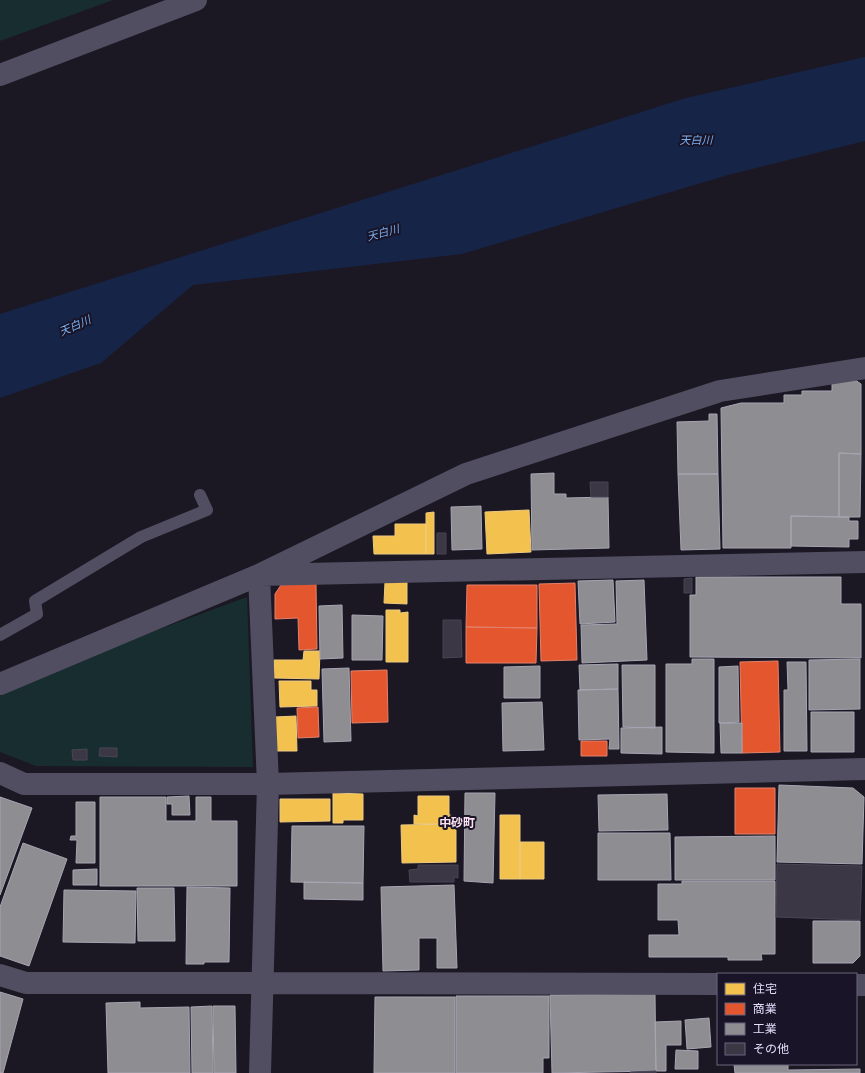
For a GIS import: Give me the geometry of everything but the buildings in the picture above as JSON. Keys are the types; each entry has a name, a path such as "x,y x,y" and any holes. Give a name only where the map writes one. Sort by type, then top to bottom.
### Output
{"street":[{"path":"0,75 196,0"},
{"path":"0,684 260,575 466,474 720,391 865,368"},
{"path":"260,575 865,562"},
{"path":"260,575 268,784 260,1073"},
{"path":"0,773 24,784 268,784 865,770"},
{"path":"0,975 26,983 717,984"}],"lane":[{"path":"0,635 37,614 35,601 141,537 207,510 200,495"}],"green space":[{"path":"0,0 113,0 0,41"},
{"path":"247,597 253,767 36,766 0,752 0,695 53,668"}],"water":[{"name":"天白川","path":"865,57 865,141 728,175 462,254 193,285 101,363 0,398 0,314 686,98"}],"district":[{"name":"中砂町","path":"457,823"}]}
